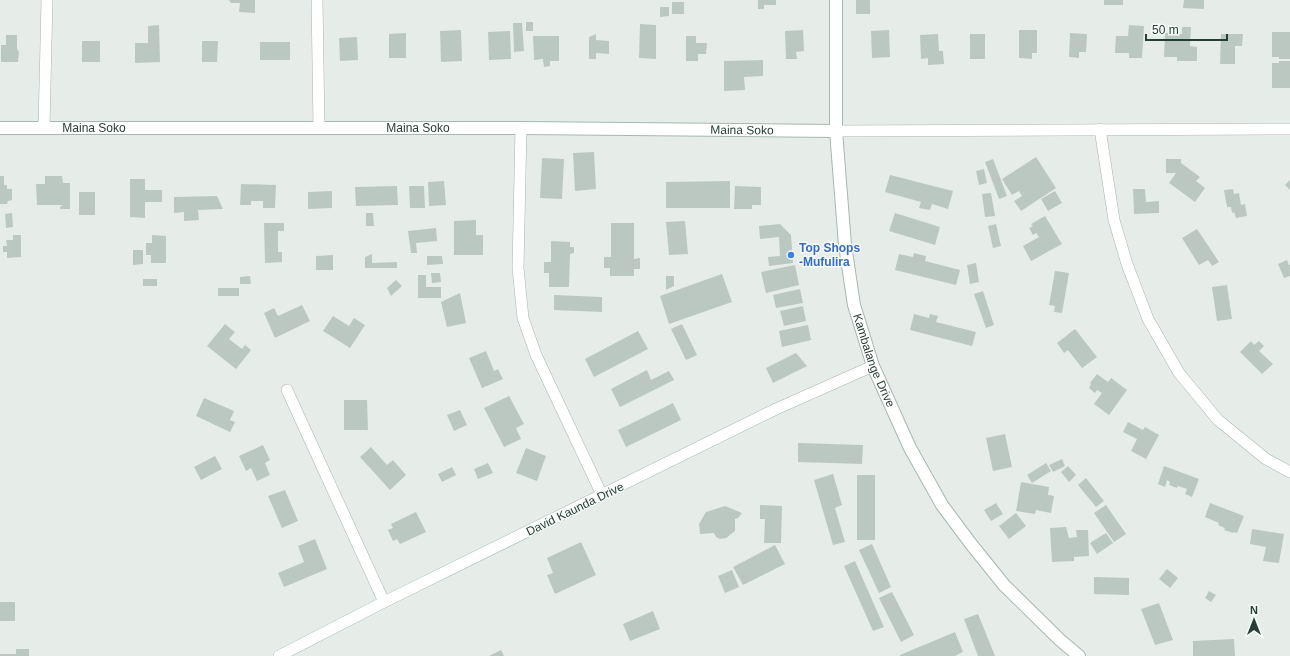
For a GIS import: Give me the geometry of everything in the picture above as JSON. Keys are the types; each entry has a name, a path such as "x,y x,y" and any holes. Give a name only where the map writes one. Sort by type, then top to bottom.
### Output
{"street":[{"path":"44,127 47,0"},
{"path":"317,0 319,127"},
{"name":"Kambalange Drive","path":"836,0 836,131 840,199 854,304 873,366 910,448 942,505 1004,585 1060,640 1079,656"},
{"name":"Maina Soko","path":"0,128 319,127 836,131"},
{"path":"522,128 518,268 523,318 536,355 602,495"},
{"path":"1100,129 1114,220 1127,264 1148,319 1179,373 1218,420 1266,459 1290,472"},
{"path":"836,131 1290,129"},
{"name":"David Kaunda Drive","path":"279,656 384,602 776,409 873,366"},
{"path":"287,390 384,602"}],"building":[{"path":"229,0 255,0 255,13 239,12 240,3 231,3"},
{"path":"758,0 776,0 776,5 764,5 764,9 758,9"},
{"path":"856,0 870,0 870,14 856,14"},
{"path":"1104,0 1123,0 1123,5 1104,5"},
{"path":"1184,0 1204,0 1204,9 1183,8"},
{"path":"672,2 684,2 684,14 672,14"},
{"path":"660,7 669,7 669,16 660,17"},
{"path":"526,22 533,22 533,31 526,31"},
{"path":"513,23 522,23 524,51 514,52"},
{"path":"640,24 656,25 656,59 639,58"},
{"path":"159,25 160,62 135,63 135,43 148,43 148,26"},
{"path":"1129,25 1144,26 1142,58 1129,58 1129,53 1115,53 1116,36 1128,36"},
{"path":"1182,27 1191,27 1190,46 1197,47 1197,61 1177,61 1177,57 1164,57 1165,33 1182,34"},
{"path":"461,30 462,61 441,62 440,31"},
{"path":"803,30 804,51 796,52 797,59 786,59 785,31"},
{"path":"889,30 890,57 872,58 871,31"},
{"path":"1019,30 1037,30 1037,53 1032,53 1032,59 1019,58"},
{"path":"510,31 511,59 489,60 488,32"},
{"path":"1272,32 1290,32 1290,59 1279,59 1279,57 1272,57"},
{"path":"406,33 406,58 389,58 389,34"},
{"path":"1070,33 1087,34 1086,52 1079,52 1079,58 1069,57"},
{"path":"596,34 596,40 609,41 609,54 596,53 596,59 589,59 589,37"},
{"path":"938,34 939,51 943,51 944,64 928,65 928,58 921,59 920,35"},
{"path":"970,34 985,34 985,59 970,59"},
{"path":"1221,34 1243,34 1242,46 1235,46 1235,64 1220,64"},
{"path":"6,35 17,35 17,49 19,52 18,62 1,62 1,45 6,45"},
{"path":"533,36 559,36 559,61 550,61 550,66 544,67 543,59 534,60"},
{"path":"686,36 696,36 696,43 707,43 706,54 698,54 698,61 686,61"},
{"path":"357,37 358,60 340,61 339,38"},
{"path":"82,41 100,41 100,62 82,62"},
{"path":"202,41 218,41 217,62 202,62"},
{"path":"260,42 290,42 290,60 260,60"},
{"path":"763,60 763,76 744,77 745,90 724,91 724,61"},
{"path":"1279,61 1290,61 1290,88 1272,88 1272,63 1279,63"},
{"path":"594,152 596,189 575,191 573,153"},
{"path":"1036,157 1056,188 1021,211 1014,201 1022,196 1019,191 1012,195 1002,179"},
{"path":"542,158 564,159 562,199 540,198"},
{"path":"993,159 1007,196 999,199 985,162"},
{"path":"1166,159 1181,159 1181,163 1200,177 1196,181 1205,188 1195,202 1169,183 1176,173 1166,173"},
{"path":"984,169 987,183 979,185 976,171"},
{"path":"890,175 953,191 948,209 932,204 930,210 919,208 921,202 885,192"},
{"path":"0,176 4,176 4,185 7,185 7,189 12,189 12,200 8,201 7,204 0,204"},
{"path":"45,176 62,176 63,183 70,183 70,209 60,209 63,205 37,205 36,184 45,184"},
{"path":"130,179 145,179 145,190 162,190 162,202 145,202 145,218 130,217"},
{"path":"1290,180 1290,190 1285,185"},
{"path":"444,181 446,205 429,206 428,182"},
{"path":"730,181 730,208 666,208 666,182"},
{"path":"241,184 276,185 275,208 263,208 263,201 251,201 251,205 240,205"},
{"path":"397,186 398,205 356,206 355,187"},
{"path":"409,186 424,186 425,208 410,208"},
{"path":"735,186 761,187 761,205 752,205 752,209 734,209"},
{"path":"1133,189 1145,189 1146,202 1159,201 1159,213 1134,214"},
{"path":"1233,189 1234,194 1239,193 1241,205 1245,204 1247,216 1236,218 1234,212 1232,213 1231,207 1227,207 1224,190"},
{"path":"332,191 332,208 308,209 308,192"},
{"path":"1055,191 1062,203 1048,211 1041,199"},
{"path":"79,192 95,192 95,215 79,215"},
{"path":"991,193 995,216 985,217 982,194"},
{"path":"217,196 223,209 198,210 199,220 184,221 184,212 174,213 174,197"},
{"path":"12,213 13,227 6,228 5,214"},
{"path":"366,213 373,213 374,226 366,226"},
{"path":"895,213 940,227 935,245 889,231"},
{"path":"1045,216 1062,244 1031,261 1023,246 1039,237 1036,233 1033,235 1029,228 1033,226 1031,224"},
{"path":"476,220 476,235 483,235 483,255 454,255 454,221"},
{"path":"685,221 688,254 669,255 666,222"},
{"path":"264,223 284,223 284,231 278,231 278,252 282,252 282,262 265,263"},
{"path":"611,223 634,223 634,259 640,258 640,269 634,269 634,276 610,276 610,268 604,268 604,257 611,257"},
{"path":"780,224 791,235 793,263 769,266 768,257 780,256 779,237 760,239 759,226"},
{"path":"996,224 1001,246 993,248 988,226"},
{"path":"436,228 437,241 416,243 417,253 411,253 408,231"},
{"path":"1197,229 1219,262 1212,266 1208,260 1199,265 1182,238"},
{"path":"13,235 21,235 21,257 7,258 7,252 3,252 3,246 7,246 6,240 13,240"},
{"path":"152,235 166,236 166,263 151,263 151,255 146,255 146,243 152,243"},
{"path":"551,241 570,242 570,247 574,247 574,253 570,254 569,287 549,287 549,273 544,273 544,262 551,262"},
{"path":"133,250 143,250 143,264 133,265"},
{"path":"914,253 926,256 925,261 960,270 956,285 895,270 899,254 913,257"},
{"path":"372,254 372,263 397,262 397,268 365,268 365,257"},
{"path":"333,255 333,270 316,270 316,256"},
{"path":"427,256 442,256 443,264 427,265"},
{"path":"1287,260 1290,265 1290,276 1284,278 1278,264"},
{"path":"976,263 979,282 970,284 967,265"},
{"path":"795,265 799,285 766,293 761,272"},
{"path":"1055,271 1069,273 1062,313 1054,312 1055,306 1049,305"},
{"path":"431,273 440,273 441,282 432,283"},
{"path":"722,274 732,302 669,324 660,296"},
{"path":"418,275 426,275 426,287 441,287 441,298 418,298"},
{"path":"250,276 251,284 240,284 240,277"},
{"path":"666,276 674,276 674,286 666,290"},
{"path":"143,279 157,279 157,286 143,286"},
{"path":"396,280 402,286 391,296 387,288"},
{"path":"1227,285 1232,319 1217,321 1212,287"},
{"path":"218,288 239,288 239,296 218,296"},
{"path":"800,289 803,303 776,308 773,295"},
{"path":"983,291 994,325 986,328 974,294"},
{"path":"460,293 466,323 447,327 441,302"},
{"path":"554,295 602,297 602,312 554,310"},
{"path":"302,305 310,321 275,338 264,313 274,308 278,316"},
{"path":"803,306 806,321 784,326 780,311"},
{"path":"914,314 929,318 930,314 938,316 936,322 976,332 972,346 910,330"},
{"path":"333,316 349,326 354,318 365,325 350,348 323,331"},
{"path":"225,324 235,332 229,339 242,349 245,345 251,350 236,369 207,346"},
{"path":"682,324 697,355 686,360 671,329"},
{"path":"808,325 811,340 782,347 779,331"},
{"path":"1075,329 1097,357 1082,368 1068,350 1064,353 1057,343"},
{"path":"638,331 648,349 594,377 585,359"},
{"path":"1251,341 1254,345 1259,341 1264,346 1259,351 1273,364 1262,374 1240,352"},
{"path":"486,351 494,371 498,369 503,379 482,388 469,358"},
{"path":"796,353 807,366 773,383 766,368"},
{"path":"647,370 651,380 669,371 674,380 620,407 611,389"},
{"path":"1097,374 1108,382 1111,378 1127,390 1109,415 1094,404 1102,393 1097,390 1095,393 1089,388 1090,383"},
{"path":"509,396 524,424 516,428 521,439 504,447 484,408"},
{"path":"204,398 234,411 230,420 235,422 230,432 196,416"},
{"path":"344,400 367,400 368,430 344,430"},
{"path":"673,403 681,420 626,447 618,430"},
{"path":"460,410 467,425 454,431 447,415"},
{"path":"1128,422 1143,430 1145,427 1159,435 1146,459 1131,451 1137,439 1123,432"},
{"path":"1005,434 1012,467 993,471 986,438"},
{"path":"798,443 863,445 862,464 798,462"},
{"path":"263,445 270,460 265,463 270,475 257,481 251,468 246,471 239,456"},
{"path":"371,447 387,465 393,460 406,475 390,490 360,457"},
{"path":"526,448 546,456 537,481 516,473"},
{"path":"215,456 222,469 201,480 194,467"},
{"path":"1062,459 1065,466 1053,472 1049,465"},
{"path":"488,463 493,473 478,479 474,469"},
{"path":"1046,463 1051,471 1032,483 1027,475"},
{"path":"1068,466 1076,475 1069,482 1061,472"},
{"path":"1164,466 1199,479 1192,497 1185,494 1187,489 1169,485 1170,482 1167,480 1165,487 1158,484"},
{"path":"452,467 456,475 442,482 438,474"},
{"path":"833,474 842,505 835,508 845,542 833,545 814,480"},
{"path":"857,475 875,475 875,540 857,540"},
{"path":"1086,478 1104,501 1096,507 1078,485"},
{"path":"1021,482 1049,487 1048,495 1054,496 1051,513 1036,510 1035,514 1016,511"},
{"path":"285,490 298,521 282,528 268,496"},
{"path":"996,503 1003,514 991,521 984,510"},
{"path":"1210,503 1244,516 1237,533 1224,530 1225,528 1218,525 1219,523 1205,517"},
{"path":"760,505 782,506 781,543 764,543 765,519 760,519"},
{"path":"1106,505 1126,534 1114,542 1094,513"},
{"path":"725,506 742,513 735,519 735,531 726,538 720,539 716,537 714,533 700,534 699,524 706,512"},
{"path":"416,512 426,532 400,544 397,539 393,541 388,530 393,528 391,524"},
{"path":"1016,513 1026,526 1009,539 999,526"},
{"path":"1066,527 1069,538 1077,537 1076,530 1088,530 1089,556 1074,557 1074,561 1052,562 1050,528"},
{"path":"1252,529 1284,534 1279,563 1263,561 1266,547 1250,544"},
{"path":"1106,533 1113,543 1097,554 1090,543"},
{"path":"315,539 327,569 284,587 278,573 304,562 298,546"},
{"path":"581,542 596,575 555,594 547,575 553,573 547,558"},
{"path":"872,544 891,587 879,593 859,550"},
{"path":"775,545 785,564 743,585 733,567"},
{"path":"855,561 884,627 873,631 844,566"},
{"path":"1167,569 1178,578 1170,588 1159,579"},
{"path":"732,570 739,587 725,593 718,576"},
{"path":"1094,577 1129,578 1129,595 1094,594"},
{"path":"1209,591 1216,595 1211,602 1205,598"},
{"path":"892,592 914,635 901,642 879,598"},
{"path":"0,602 15,602 15,621 0,621"},
{"path":"1159,603 1173,640 1155,645 1141,609"},
{"path":"653,611 660,629 630,641 623,624"},
{"path":"978,614 995,656 978,656 964,619"},
{"path":"955,632 963,652 955,656 900,656 900,655"},
{"path":"1234,639 1235,656 1193,656 1193,641"},
{"path":"16,649 29,649 29,656 0,656 0,654 16,654"},
{"path":"501,650 504,656 489,656"}],"place":[{"name":"Top Shops -Mufulira","path":"791,255"}]}
